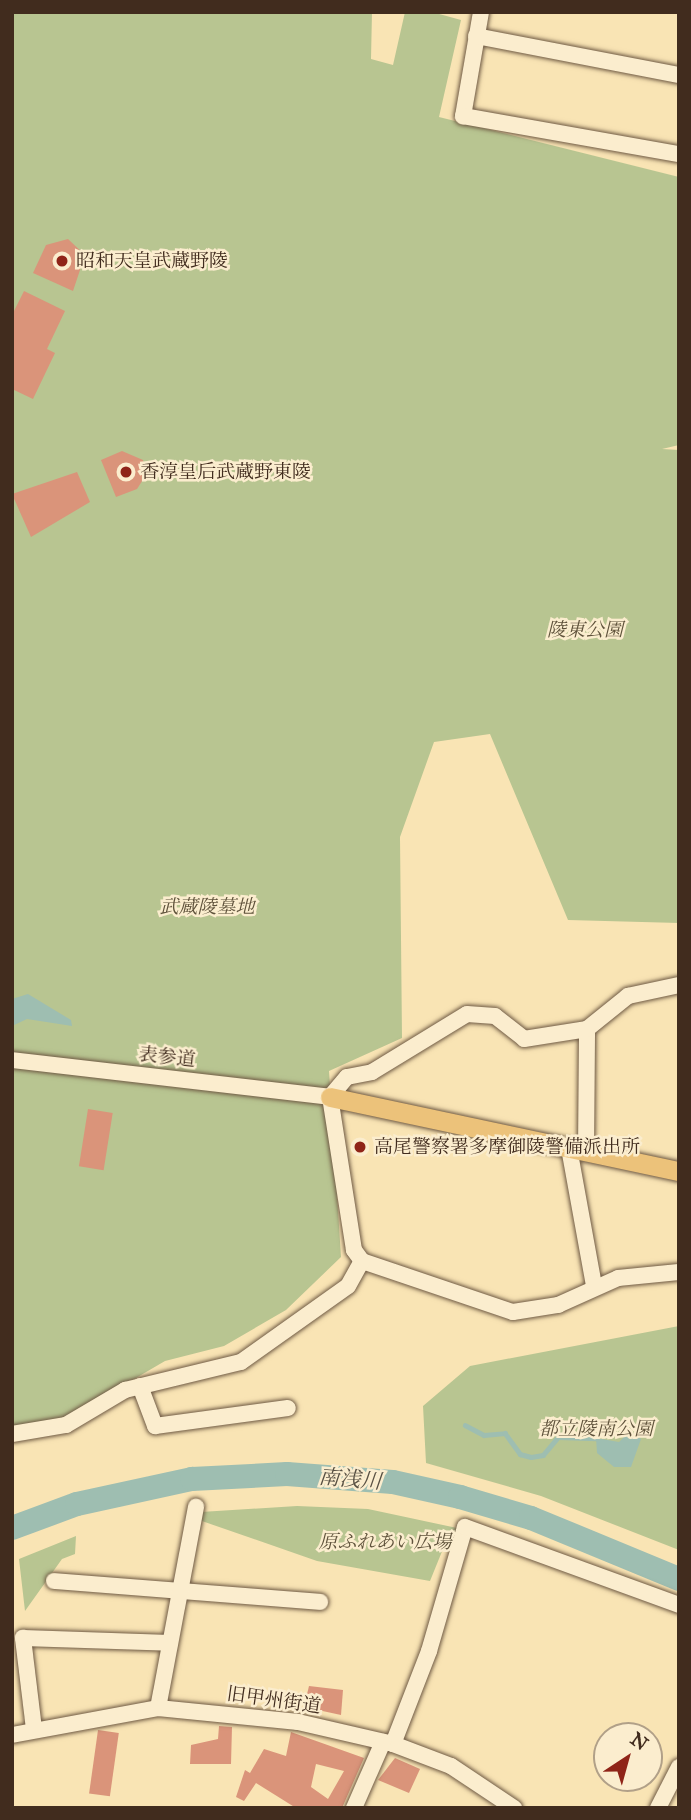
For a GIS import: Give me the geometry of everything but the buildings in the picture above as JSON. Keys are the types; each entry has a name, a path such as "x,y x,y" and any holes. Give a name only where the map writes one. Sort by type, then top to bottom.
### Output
{"main road":[{"path":"324,1097 679,1171"}],"street":[{"path":"481,12 463,116 679,154"},
{"path":"476,36 679,75"},
{"path":"679,985 628,996 587,1029 524,1039 495,1016 467,1014 372,1072 347,1077 324,1097 352,1238 362,1261 513,1312 558,1305 594,1285 679,1272"},
{"path":"587,1029 577,1150 594,1285"},
{"name":"表参道","path":"12,1060 324,1097"},
{"path":"12,1434 66,1425 141,1386 220,1370 266,1350 348,1286 362,1261"},
{"path":"141,1386 155,1426 288,1408"},
{"path":"158,1708 196,1507"},
{"path":"354,1808 388,1743 429,1651 465,1527 679,1605"},
{"path":"54,1581 181,1587 320,1602"},
{"path":"34,1729 23,1638 170,1643"},
{"name":"旧甲州街道","path":"12,1735 158,1708 298,1722 388,1743 470,1776 514,1808"},
{"path":"679,1767 661,1802 679,1804"}],"green space":[{"path":"12,12 372,12 371,59 393,65 405,12 432,12 461,20 439,117 679,177 679,445 662,449 679,450 679,923 568,920 490,734 434,742 400,837 402,1038 329,1071 341,1257 286,1310 224,1346 165,1361 64,1420 12,1426"},
{"name":"都立陵南公園","path":"679,1326 679,1550 541,1496 426,1463 423,1406 470,1366"},
{"name":"原ふれあい広場","path":"297,1506 368,1509 457,1528 454,1552 443,1549 430,1581 317,1561 199,1520 201,1512"},
{"path":"76,1536 75,1554 62,1559 25,1611 19,1559"}],"shaded area":[{"path":"28,994 71,1020 72,1026 27,1019 12,1026 12,999"},
{"path":"630,1431 641,1439 631,1467 614,1467 597,1453 596,1438 619,1442"}],"waterway":[{"path":"465,1425 484,1435 505,1433 520,1454 531,1457 543,1455 558,1437 596,1438"},
{"name":"南浅川","path":"12,1528 77,1504 192,1479 287,1474 393,1482 460,1497 531,1518 679,1579"}],"place":[{"name":"昭和天皇武蔵野陵","path":"62,261"},
{"name":"香淳皇后武蔵野東陵","path":"126,472"},
{"name":"高尾警察署多摩御陵警備派出所","path":"360,1147"}],"park label":[{"name":"陵東公園","path":"585,630"},
{"name":"武蔵陵墓地","path":"207,907"}]}
